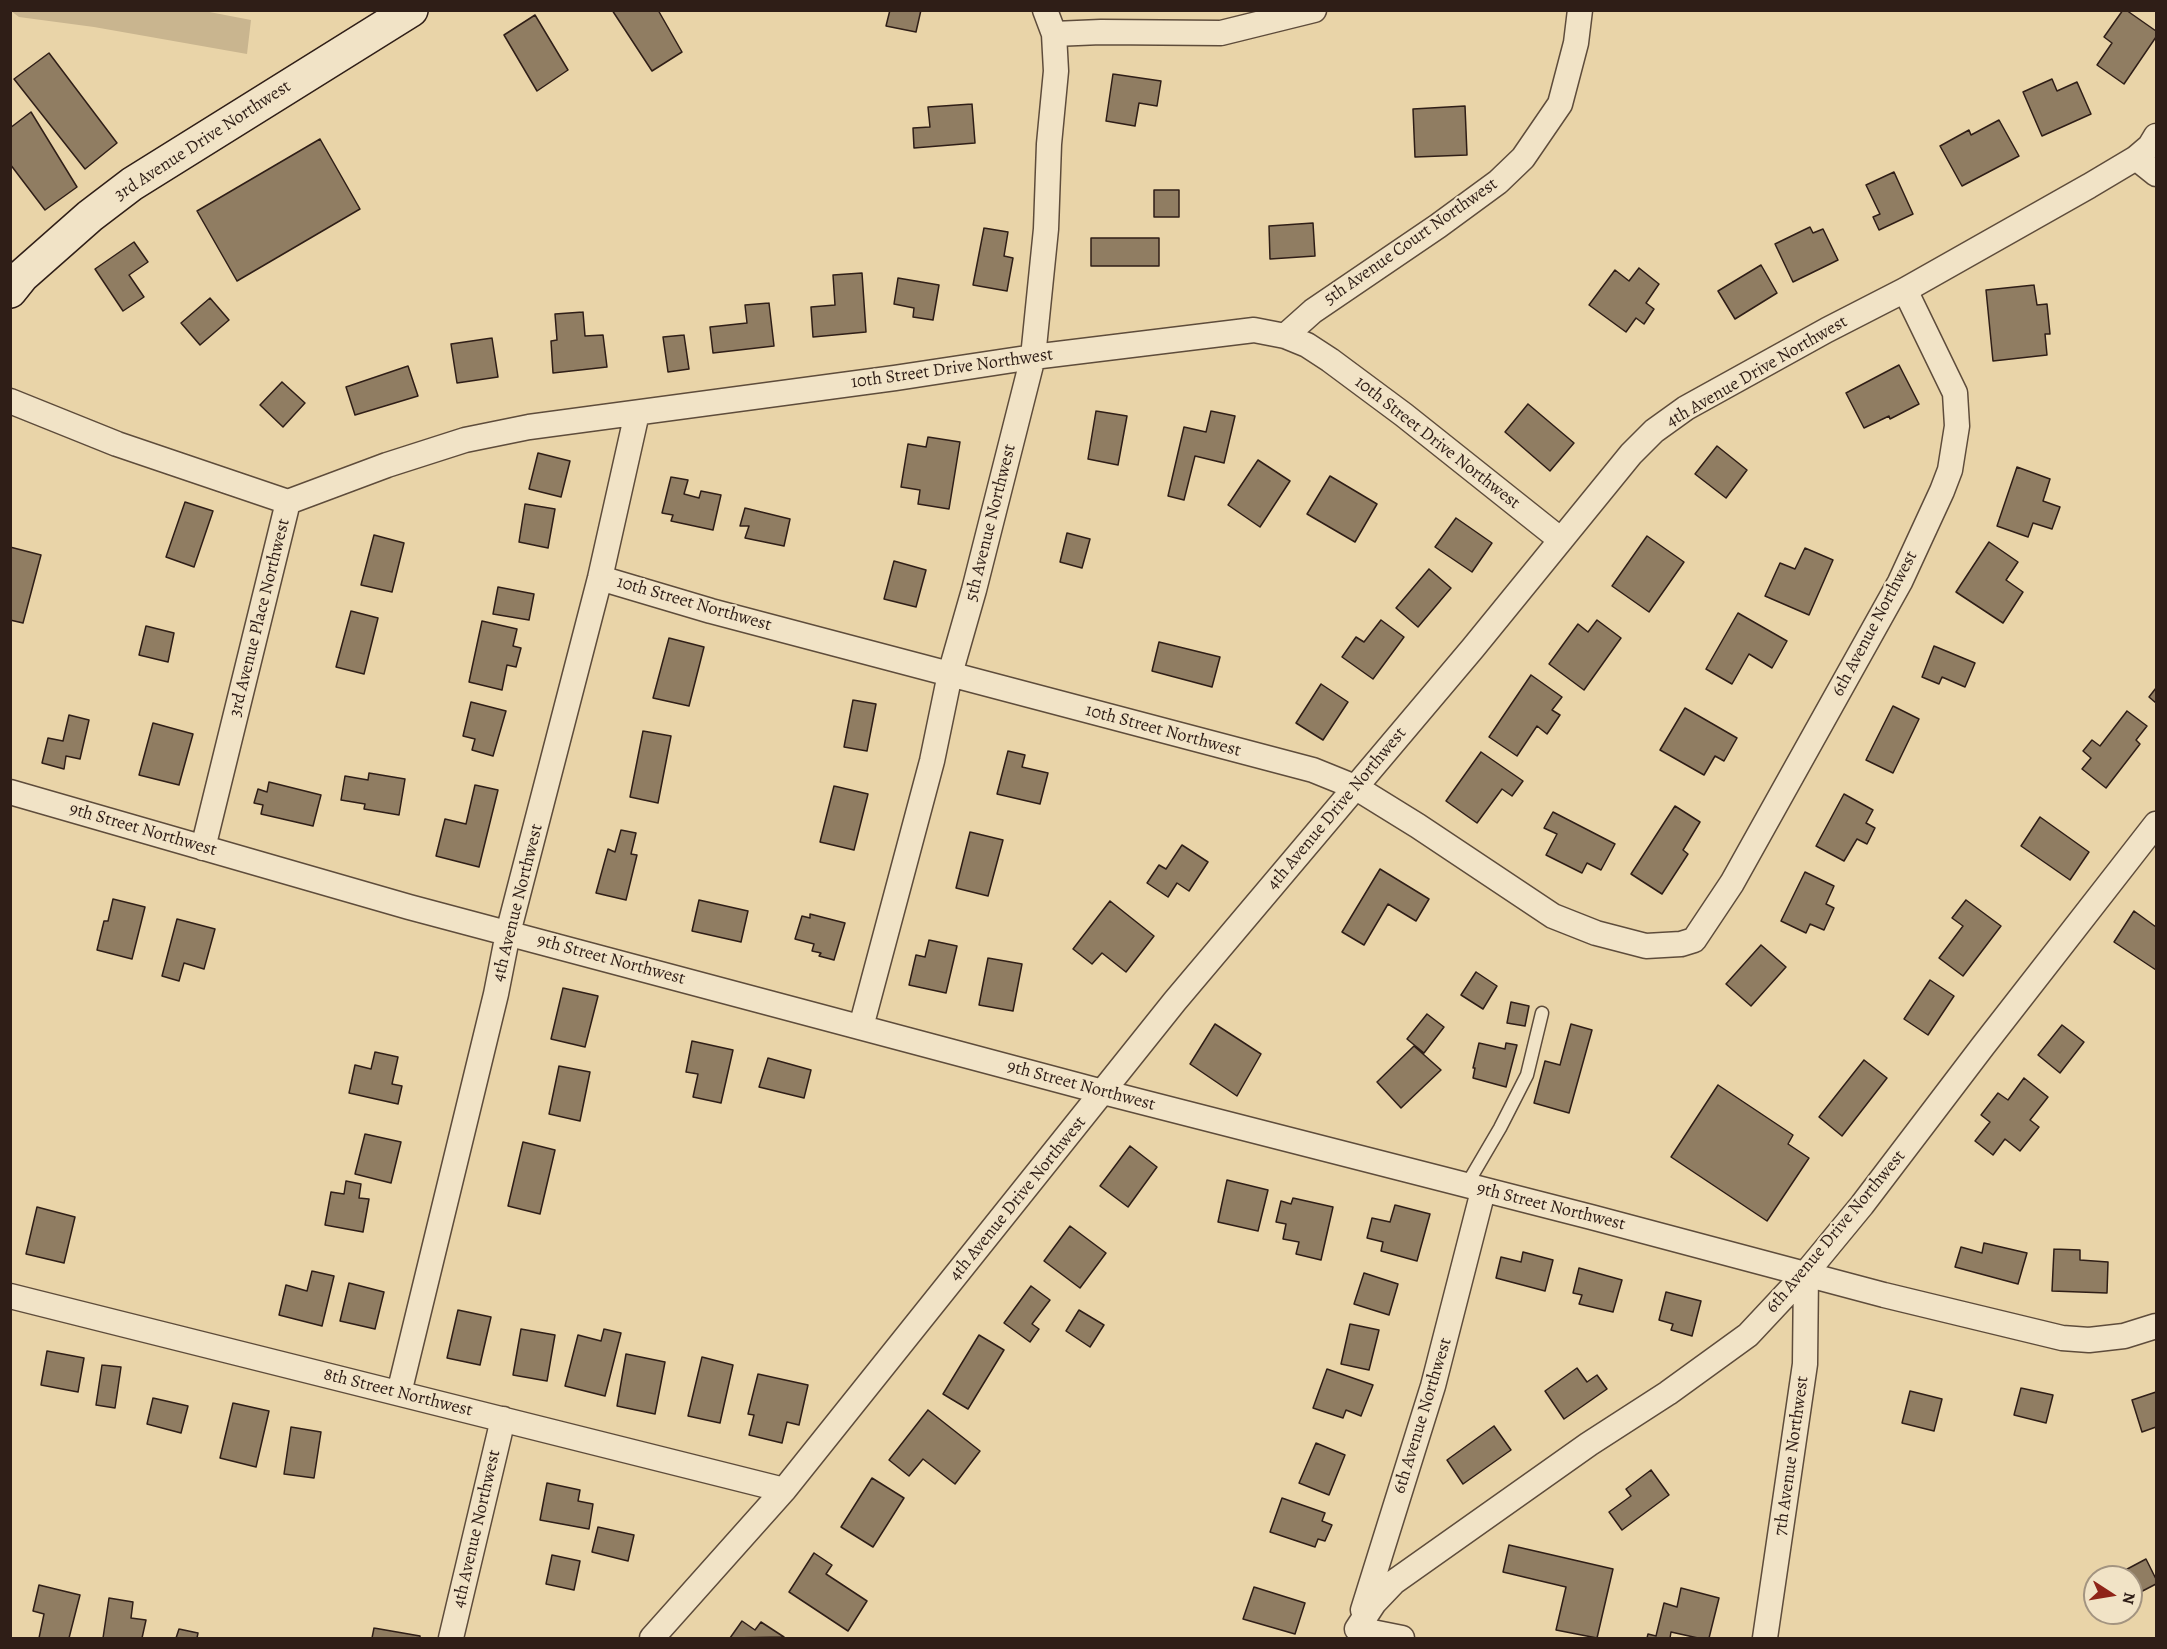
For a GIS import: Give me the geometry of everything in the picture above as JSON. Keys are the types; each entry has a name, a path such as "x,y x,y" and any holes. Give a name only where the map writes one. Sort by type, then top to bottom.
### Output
{"main road":[{"name":"3rd Avenue Drive Northwest","path":"10,291 30,269 90,216 132,184 411,10"}],"street":[{"name":"5th Avenue Northwest","path":"861,1027 932,761 950,674 974,590 1033,357 1046,229 1049,144 1056,71 1054,34 1045,10"},
{"path":"1054,34 1221,33 1314,10"},
{"name":"5th Avenue Court Northwest","path":"1285,336 1313,311 1498,182 1523,158 1560,104 1570,71 1580,10"},
{"name":"4th Avenue Drive Northwest","path":"652,1638 784,1490 1175,1001 1631,454 1662,425 1686,408 1905,290 2136,158 2150,146 2157,136"},
{"path":"2136,158 2157,174"},
{"name":"6th Avenue Northwest","path":"1694,940 1732,883 1900,582 1950,470 1957,426 1955,393 1905,290"},
{"name":"10th Street Drive Northwest","path":"288,502 387,465 465,440 529,427 895,378 1033,357 1254,330 1285,336 1307,345 1330,360 1404,415 1561,540"},
{"name":"3rd Avenue Place Northwest","path":"10,401 117,444 288,502 203,848"},
{"name":"4th Avenue Northwest","path":"399,1393 496,994 508,933 600,578 637,413"},
{"name":"10th Street Northwest","path":"600,578 711,611 1313,770 1355,787 1553,916 1596,933 1646,946 1667,946 1694,940"},
{"name":"9th Street Northwest","path":"10,792 508,933 1103,1092 1884,1295 2062,1338 2089,1340 2124,1336 2157,1326"},
{"name":"6th Avenue Drive Northwest","path":"1356,1634 1374,1603 1394,1582 1748,1335 1806,1273 1862,1205 2157,824"},
{"name":"6th Avenue Northwest","path":"1356,1634 1433,1386 1474,1189"},
{"name":"7th Avenue Northwest","path":"1765,1638 1805,1364 1806,1273"},
{"name":"8th Street Northwest","path":"10,1296 784,1490"},
{"name":"4th Avenue Northwest","path":"451,1638 503,1419"},
{"path":"1356,1634 1402,1638"}],"lane":[{"path":"1474,1189 1527,1075 1542,1013"}],"shaded area":[{"path":"199,10 251,20 247,54 94,27 19,17 11,11"}],"building":[{"path":"612,10 658,10 682,52 652,71"},
{"path":"890,10 921,10 916,32 886,26"},
{"path":"2123,10 2156,31 2156,37 2124,84 2097,65 2112,43 2104,37"},
{"path":"535,15 568,70 537,91 504,35"},
{"path":"49,53 117,143 85,169 14,79"},
{"path":"1113,74 1161,81 1157,106 1139,103 1135,126 1106,121"},
{"path":"2052,79 2057,91 2077,82 2091,114 2042,136 2023,92"},
{"path":"972,104 975,143 914,148 913,128 930,127 928,107"},
{"path":"1465,106 1467,155 1415,157 1413,109"},
{"path":"31,112 77,187 45,210 10,164 10,128"},
{"path":"1999,120 2019,156 1962,186 1940,146 1969,130 1971,135"},
{"path":"320,139 360,209 237,281 197,211"},
{"path":"1894,172 1913,214 1879,230 1873,217 1880,214 1866,185"},
{"path":"1154,190 1179,190 1179,217 1154,217"},
{"path":"1313,223 1315,256 1270,259 1269,226"},
{"path":"1810,227 1813,233 1823,229 1838,260 1793,282 1775,244"},
{"path":"984,228 1008,232 1004,256 1013,258 1007,291 973,285"},
{"path":"1091,238 1159,238 1159,266 1091,266"},
{"path":"134,242 148,262 129,275 144,297 123,311 95,269"},
{"path":"1761,265 1777,293 1735,319 1718,291"},
{"path":"1639,268 1659,284 1646,303 1654,309 1644,324 1636,318 1626,332 1589,305 1615,270 1629,281"},
{"path":"862,273 866,332 813,337 811,307 835,305 833,275"},
{"path":"898,278 939,285 933,320 913,317 914,308 894,304"},
{"path":"2034,285 2037,305 2047,304 2050,334 2045,334 2047,355 1993,361 1986,290"},
{"path":"210,298 229,320 200,345 181,323"},
{"path":"769,303 774,346 713,353 710,327 747,323 745,305"},
{"path":"583,312 585,336 603,335 607,367 553,373 551,341 557,340 555,314"},
{"path":"684,335 689,369 668,372 663,337"},
{"path":"492,338 498,377 457,383 451,344"},
{"path":"1899,365 1919,404 1890,419 1889,416 1864,428 1846,393"},
{"path":"408,366 418,396 355,415 346,387"},
{"path":"282,382 305,403 283,427 260,405"},
{"path":"1528,404 1574,443 1550,471 1505,432"},
{"path":"1096,411 1127,416 1118,465 1088,459"},
{"path":"1211,411 1235,416 1224,463 1195,456 1184,500 1168,496 1184,427 1206,432"},
{"path":"928,437 960,442 949,509 918,504 920,490 901,487 908,444 926,447"},
{"path":"1717,446 1747,470 1726,498 1695,474"},
{"path":"538,453 570,461 561,497 529,489"},
{"path":"1258,460 1290,481 1260,527 1228,505"},
{"path":"2017,467 2050,479 2043,501 2060,507 2052,529 2033,523 2028,537 1997,526"},
{"path":"1330,476 1377,504 1355,542 1307,514"},
{"path":"671,477 688,480 684,494 699,498 701,491 721,495 713,530 671,521 673,515 662,513"},
{"path":"185,502 213,511 194,567 166,557"},
{"path":"525,504 555,509 548,548 519,542"},
{"path":"745,508 790,519 784,546 745,538 749,526 740,526"},
{"path":"1456,518 1492,543 1472,572 1435,547"},
{"path":"1067,533 1090,539 1082,568 1060,562"},
{"path":"374,535 404,543 392,592 361,585"},
{"path":"1647,536 1684,562 1649,612 1612,586"},
{"path":"1989,542 2018,562 2006,580 2023,592 2003,623 1956,592"},
{"path":"10,547 41,555 23,623 10,620"},
{"path":"1805,548 1833,560 1809,615 1765,596 1780,563 1795,569"},
{"path":"894,561 926,570 916,607 884,599"},
{"path":"1429,569 1451,588 1418,627 1396,608"},
{"path":"498,587 534,594 529,620 493,614"},
{"path":"351,611 378,618 364,674 336,667"},
{"path":"1738,613 1787,641 1772,668 1749,654 1732,684 1706,669"},
{"path":"1381,620 1404,637 1373,679 1342,657 1356,637 1364,642"},
{"path":"1597,620 1621,638 1584,690 1549,664 1578,624 1588,632"},
{"path":"482,621 517,629 513,646 521,648 516,667 507,665 502,690 469,682"},
{"path":"146,626 174,633 168,662 139,655"},
{"path":"669,638 704,647 689,706 653,698"},
{"path":"1159,642 1220,657 1212,687 1152,671"},
{"path":"1934,646 1975,663 1965,687 1942,677 1939,684 1922,677"},
{"path":"1531,675 1562,697 1552,710 1560,715 1547,734 1537,726 1517,756 1489,737"},
{"path":"1321,684 1348,702 1323,740 1296,723"},
{"path":"2156,688 2156,703 2149,697"},
{"path":"853,700 876,704 867,751 844,747"},
{"path":"471,702 506,711 493,756 472,750 475,739 463,736"},
{"path":"1893,706 1919,719 1893,773 1866,760"},
{"path":"1685,708 1737,738 1724,761 1715,756 1704,775 1660,750"},
{"path":"2127,711 2147,726 2136,740 2140,744 2106,788 2082,769 2091,758 2083,751 2092,740 2100,746"},
{"path":"69,715 89,720 80,759 66,756 64,769 42,763 48,738 63,741"},
{"path":"153,723 193,734 179,785 139,775"},
{"path":"643,731 671,736 658,803 630,797"},
{"path":"1008,751 1025,755 1022,767 1048,773 1040,804 997,794"},
{"path":"1481,752 1523,781 1512,796 1502,789 1477,823 1446,801"},
{"path":"369,773 405,779 399,815 364,809 365,804 341,800 345,776 368,780"},
{"path":"269,782 321,795 313,826 261,814 263,805 254,803 258,789 267,792"},
{"path":"475,785 498,790 479,867 436,856 445,819 466,824"},
{"path":"834,786 868,794 854,850 820,842"},
{"path":"1844,794 1873,810 1866,823 1875,828 1867,844 1857,839 1844,861 1816,846"},
{"path":"1675,806 1700,822 1683,850 1688,854 1662,894 1631,874"},
{"path":"1553,812 1615,844 1601,870 1587,863 1582,873 1546,855 1557,834 1544,828"},
{"path":"2040,817 2089,852 2070,880 2021,846"},
{"path":"621,830 636,833 631,854 637,855 626,900 596,893 608,849 615,852"},
{"path":"970,832 1003,840 988,896 956,888"},
{"path":"1182,845 1208,862 1189,891 1177,883 1168,897 1147,883 1159,865 1166,869"},
{"path":"1380,869 1429,899 1416,921 1388,904 1364,945 1342,932"},
{"path":"1805,872 1834,886 1826,904 1834,908 1824,930 1810,924 1806,933 1781,921"},
{"path":"113,899 145,907 132,959 97,950 104,921 108,921"},
{"path":"699,900 748,911 741,942 692,931"},
{"path":"1966,900 2001,926 1963,976 1939,958 1963,926 1952,918"},
{"path":"1110,901 1154,936 1126,972 1102,953 1092,964 1073,949"},
{"path":"2134,911 2156,927 2156,970 2114,942"},
{"path":"810,914 845,923 834,960 819,956 821,953 812,951 814,944 795,939 802,916 810,918"},
{"path":"177,919 215,929 204,969 184,963 179,981 162,976"},
{"path":"929,940 957,946 946,993 909,985 916,955 925,957"},
{"path":"1761,945 1786,967 1751,1006 1726,984"},
{"path":"988,958 1022,964 1013,1011 979,1005"},
{"path":"1476,972 1497,986 1483,1009 1461,995"},
{"path":"1930,980 1954,996 1928,1035 1904,1019"},
{"path":"563,988 598,996 585,1047 551,1039"},
{"path":"1511,1002 1529,1006 1525,1026 1507,1023"},
{"path":"1427,1014 1444,1027 1424,1053 1407,1039"},
{"path":"1215,1024 1261,1054 1237,1096 1190,1064"},
{"path":"1571,1024 1592,1030 1569,1113 1534,1103 1545,1061 1560,1065"},
{"path":"2062,1025 2084,1042 2060,1073 2038,1055"},
{"path":"692,1041 733,1050 721,1103 693,1097 698,1074 686,1072"},
{"path":"1479,1043 1505,1049 1506,1043 1517,1045 1506,1087 1473,1078"},
{"path":"1414,1046 1441,1070 1401,1108 1377,1082"},
{"path":"375,1052 398,1057 392,1084 402,1086 398,1104 349,1093 355,1065 371,1069"},
{"path":"768,1058 811,1070 804,1098 759,1087"},
{"path":"1864,1060 1887,1078 1842,1136 1819,1117"},
{"path":"559,1066 590,1072 580,1121 549,1114"},
{"path":"2024,1078 2048,1097 2030,1120 2039,1127 2020,1151 2005,1139 1993,1155 1975,1141 1990,1122 1981,1115 1998,1093 2008,1100"},
{"path":"1718,1085 1793,1135 1788,1144 1809,1158 1767,1221 1671,1157"},
{"path":"365,1134 401,1142 391,1183 355,1174"},
{"path":"523,1142 555,1150 540,1214 508,1206"},
{"path":"1130,1146 1157,1167 1128,1207 1100,1186"},
{"path":"1227,1180 1268,1190 1258,1231 1218,1222"},
{"path":"346,1181 361,1184 359,1198 369,1199 363,1232 325,1225 331,1192 344,1194"},
{"path":"1293,1198 1333,1207 1321,1260 1296,1254 1299,1242 1283,1239 1286,1224 1276,1222 1281,1201 1291,1204"},
{"path":"1395,1205 1430,1214 1417,1261 1381,1251 1383,1242 1367,1238 1372,1218 1390,1222"},
{"path":"37,1207 75,1217 64,1263 26,1254"},
{"path":"1070,1226 1106,1253 1080,1288 1044,1261"},
{"path":"1984,1243 2027,1253 2018,1284 1955,1267 1961,1247 1982,1253"},
{"path":"2054,1249 2080,1250 2080,1260 2108,1262 2107,1293 2052,1291"},
{"path":"1523,1252 1553,1260 1545,1291 1496,1278 1501,1257 1521,1262"},
{"path":"1579,1268 1622,1280 1613,1312 1579,1304 1582,1295 1573,1293"},
{"path":"312,1271 334,1276 322,1326 279,1315 286,1285 307,1291"},
{"path":"1364,1273 1398,1284 1389,1315 1354,1304"},
{"path":"349,1283 384,1292 375,1329 340,1321"},
{"path":"1031,1286 1050,1300 1032,1324 1039,1329 1030,1342 1004,1323"},
{"path":"1666,1292 1701,1301 1692,1336 1671,1330 1673,1324 1659,1320"},
{"path":"458,1310 491,1317 480,1365 447,1358"},
{"path":"1079,1310 1104,1325 1090,1347 1066,1331"},
{"path":"1350,1324 1379,1330 1369,1370 1341,1364"},
{"path":"521,1329 555,1335 547,1381 513,1375"},
{"path":"604,1329 621,1333 605,1396 565,1386 578,1335 601,1341"},
{"path":"979,1335 1004,1350 968,1409 943,1394"},
{"path":"47,1351 84,1358 78,1392 41,1385"},
{"path":"626,1354 665,1362 655,1414 617,1406"},
{"path":"702,1357 733,1365 720,1423 688,1416"},
{"path":"102,1365 121,1367 115,1408 96,1405"},
{"path":"1577,1368 1587,1382 1597,1375 1607,1389 1564,1419 1545,1391"},
{"path":"1327,1369 1373,1385 1361,1416 1346,1410 1343,1418 1313,1408"},
{"path":"758,1374 808,1385 799,1425 787,1422 782,1443 749,1435 754,1415 748,1414"},
{"path":"2021,1388 2053,1395 2046,1423 2014,1415"},
{"path":"1910,1391 1942,1399 1934,1431 1902,1423"},
{"path":"2156,1392 2156,1427 2142,1432 2132,1400"},
{"path":"153,1398 188,1406 181,1433 147,1424"},
{"path":"233,1403 269,1411 256,1467 220,1458"},
{"path":"928,1410 980,1451 955,1484 923,1459 909,1476 889,1460"},
{"path":"1494,1426 1511,1450 1463,1484 1447,1460"},
{"path":"291,1427 321,1432 314,1478 284,1474"},
{"path":"1316,1443 1345,1455 1329,1495 1299,1483"},
{"path":"1651,1470 1669,1495 1622,1530 1609,1512 1631,1496 1626,1489"},
{"path":"872,1478 904,1498 873,1547 841,1527"},
{"path":"547,1483 580,1490 578,1501 593,1504 589,1529 540,1520"},
{"path":"1282,1498 1325,1513 1322,1521 1332,1525 1325,1541 1318,1539 1315,1547 1270,1532"},
{"path":"598,1527 634,1535 628,1561 592,1552"},
{"path":"1509,1545 1613,1569 1597,1638 1556,1630 1566,1587 1503,1572"},
{"path":"814,1553 832,1565 826,1574 867,1601 848,1631 789,1592"},
{"path":"552,1555 580,1561 574,1590 546,1584"},
{"path":"2146,1559 2156,1579 2156,1584 2143,1591 2143,1565 2135,1565"},
{"path":"39,1585 80,1595 69,1638 39,1638 44,1614 33,1611"},
{"path":"1254,1587 1305,1603 1295,1634 1243,1619"},
{"path":"1681,1588 1719,1598 1709,1638 1671,1632 1670,1638 1647,1638 1648,1634 1656,1636 1664,1603 1677,1607"},
{"path":"109,1598 133,1602 131,1618 146,1620 142,1638 103,1638"},
{"path":"742,1621 755,1630 761,1622 784,1637 730,1638"},
{"path":"374,1628 420,1636 420,1638 372,1638"},
{"path":"179,1629 198,1633 197,1638 176,1638"}]}
